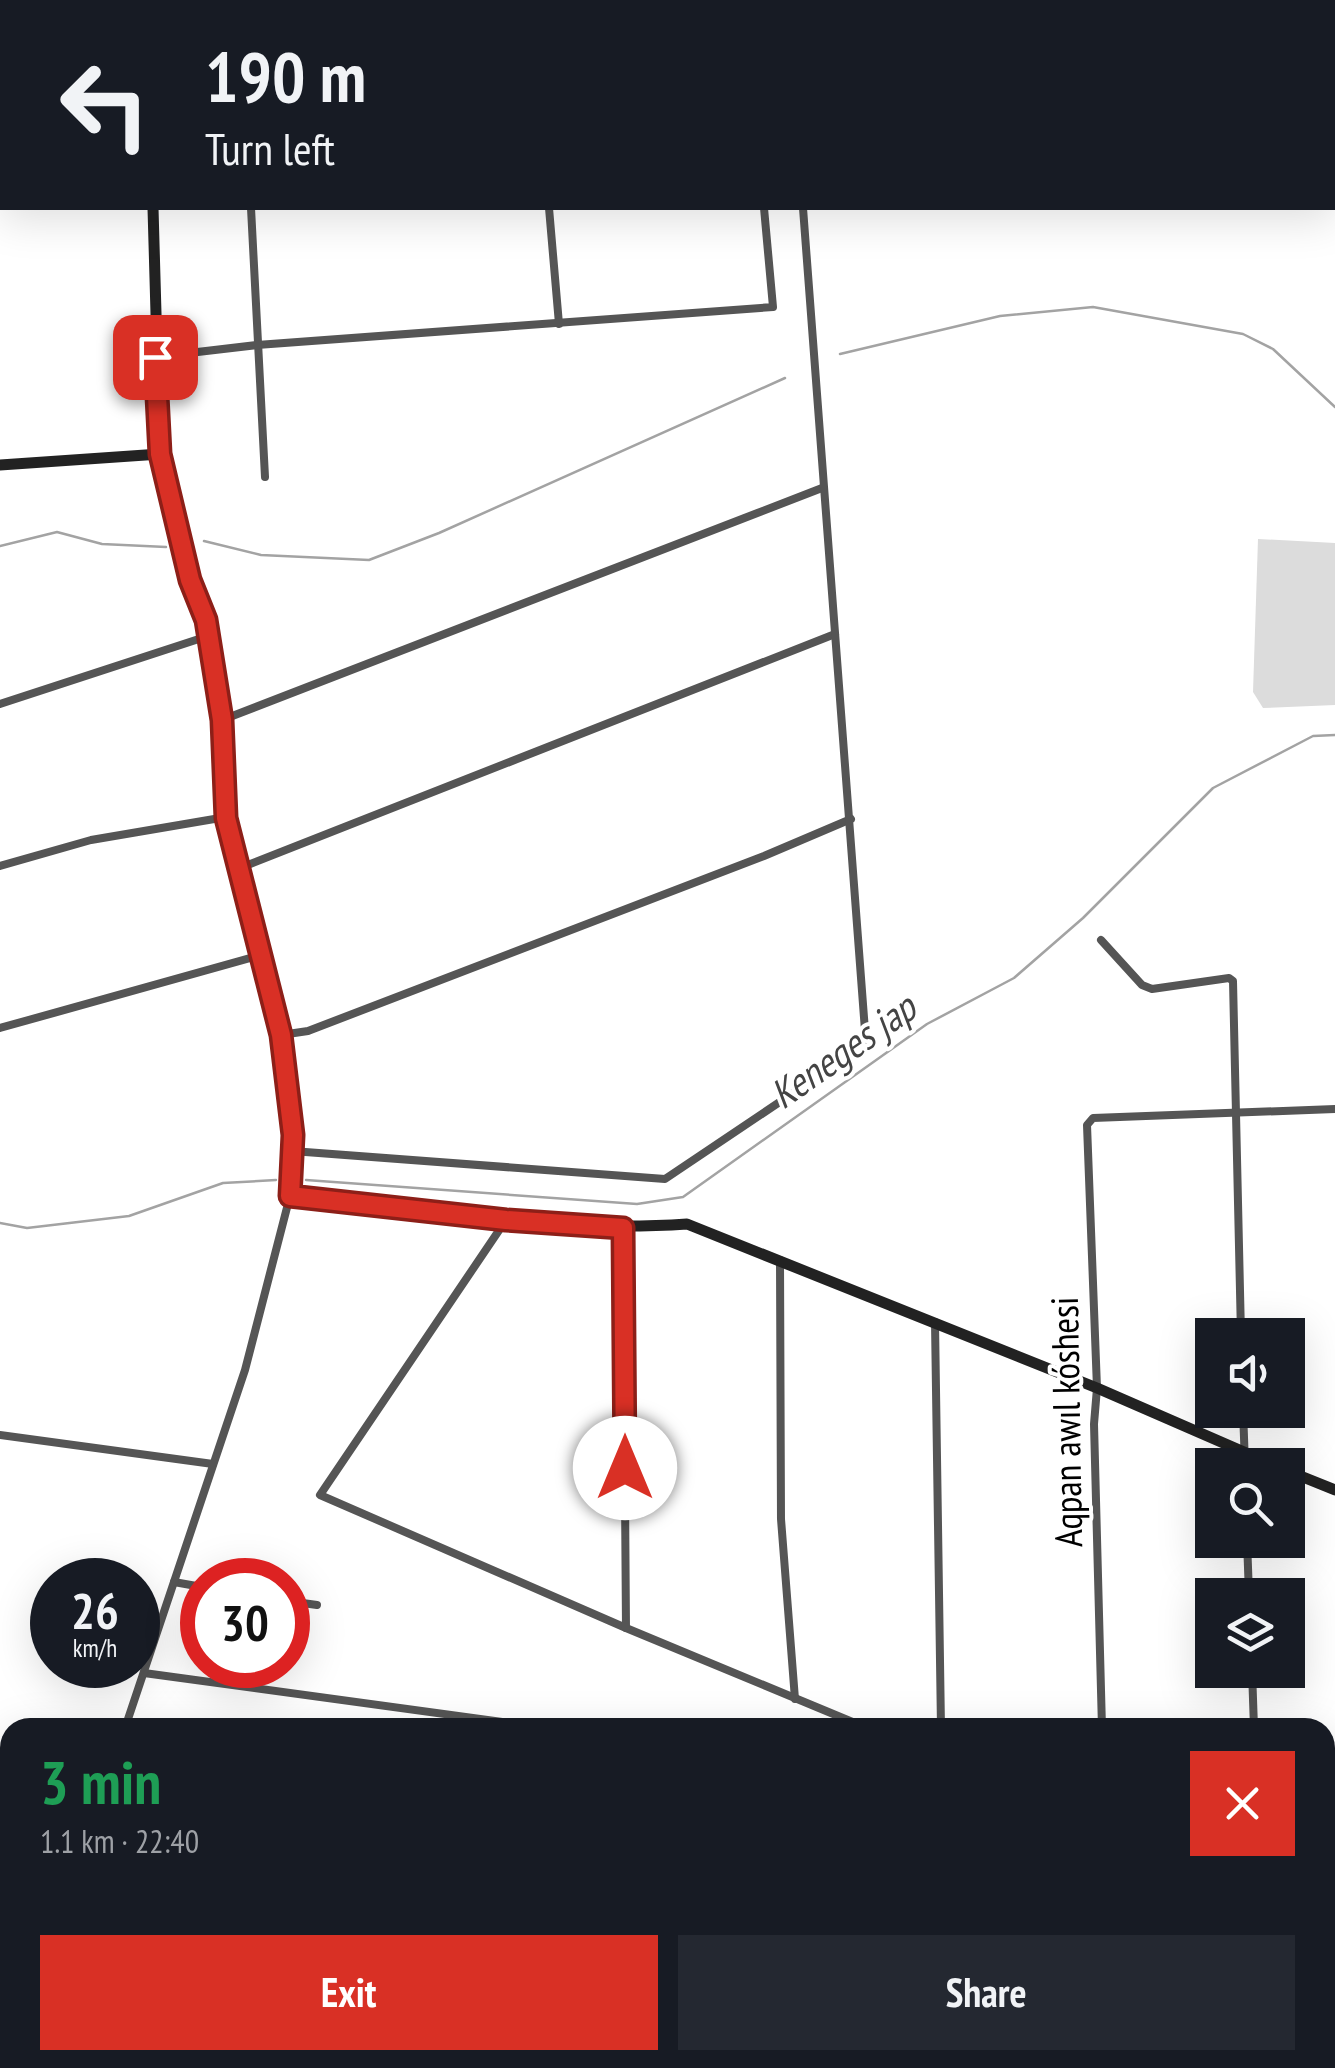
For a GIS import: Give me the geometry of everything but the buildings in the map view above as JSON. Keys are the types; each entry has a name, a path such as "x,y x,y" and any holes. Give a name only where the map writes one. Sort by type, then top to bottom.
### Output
{"street":[{"path":"153,210 160,454 190,580 208,636 222,720 226,818 281,1035 292,1151 290,1196 245,1370 160,1624"},
{"path":"251,210 265,476"},
{"path":"549,210 559,324"},
{"path":"155,357 257,345 773,306 764,210"},
{"path":"292,1151 665,1179 866,1044 803,210"},
{"path":"0,465 160,454"},
{"path":"222,720 822,488"},
{"path":"240,868 836,634"},
{"path":"0,704 208,636"},
{"path":"0,866 91,840 226,818"},
{"path":"281,1035 308,1031 746,863 851,818"},
{"path":"1101,940 1142,985 1152,989 1229,978 1233,986 1242,1318"},
{"path":"0,1028 261,955"},
{"path":"1236,1110 1335,1109"},
{"name":"Aqpan awıl kóshesi","path":"1102,1718 1094,1424 1098,1388 1087,1125 1092,1118 1236,1110"},
{"path":"290,1196 506,1220 623,1228 687,1224 1098,1388 1221,1448"},
{"path":"506,1220 320,1495 843,1718"},
{"path":"623,1228 626,1628"},
{"path":"780,1260 781,1520 795,1698"},
{"path":"935,1322 941,1718"},
{"path":"0,1435 214,1464"},
{"path":"1305,1478 1335,1490"},
{"path":"174,1582 180,1583"},
{"path":"310,1604 317,1605"},
{"path":"160,1675 473,1718"},
{"path":"128,1718 139,1688"},
{"path":"1253,1688 1254,1718"}],"shaded area":[{"path":"1258,539 1335,543 1335,705 1263,708 1253,692"}],"waterway":[{"path":"840,354 1000,316 1093,307 1243,334 1273,349 1335,407"},
{"path":"204,541 261,555 369,560 439,533 785,378"},
{"path":"0,546 57,532 102,544 166,547"},
{"name":"Keneges jap","path":"306,1180 637,1204 683,1197 927,1024 1014,978 1083,918 1213,788 1313,736 1335,735"},
{"name":"Keneges jap","path":"0,1223 27,1228 129,1216 223,1183 276,1180"}],"route":[{"path":"155,357 160,454 190,580 206,620 222,720 226,818 281,1035 293,1135 290,1196 506,1220 623,1228 625,1468"}]}
